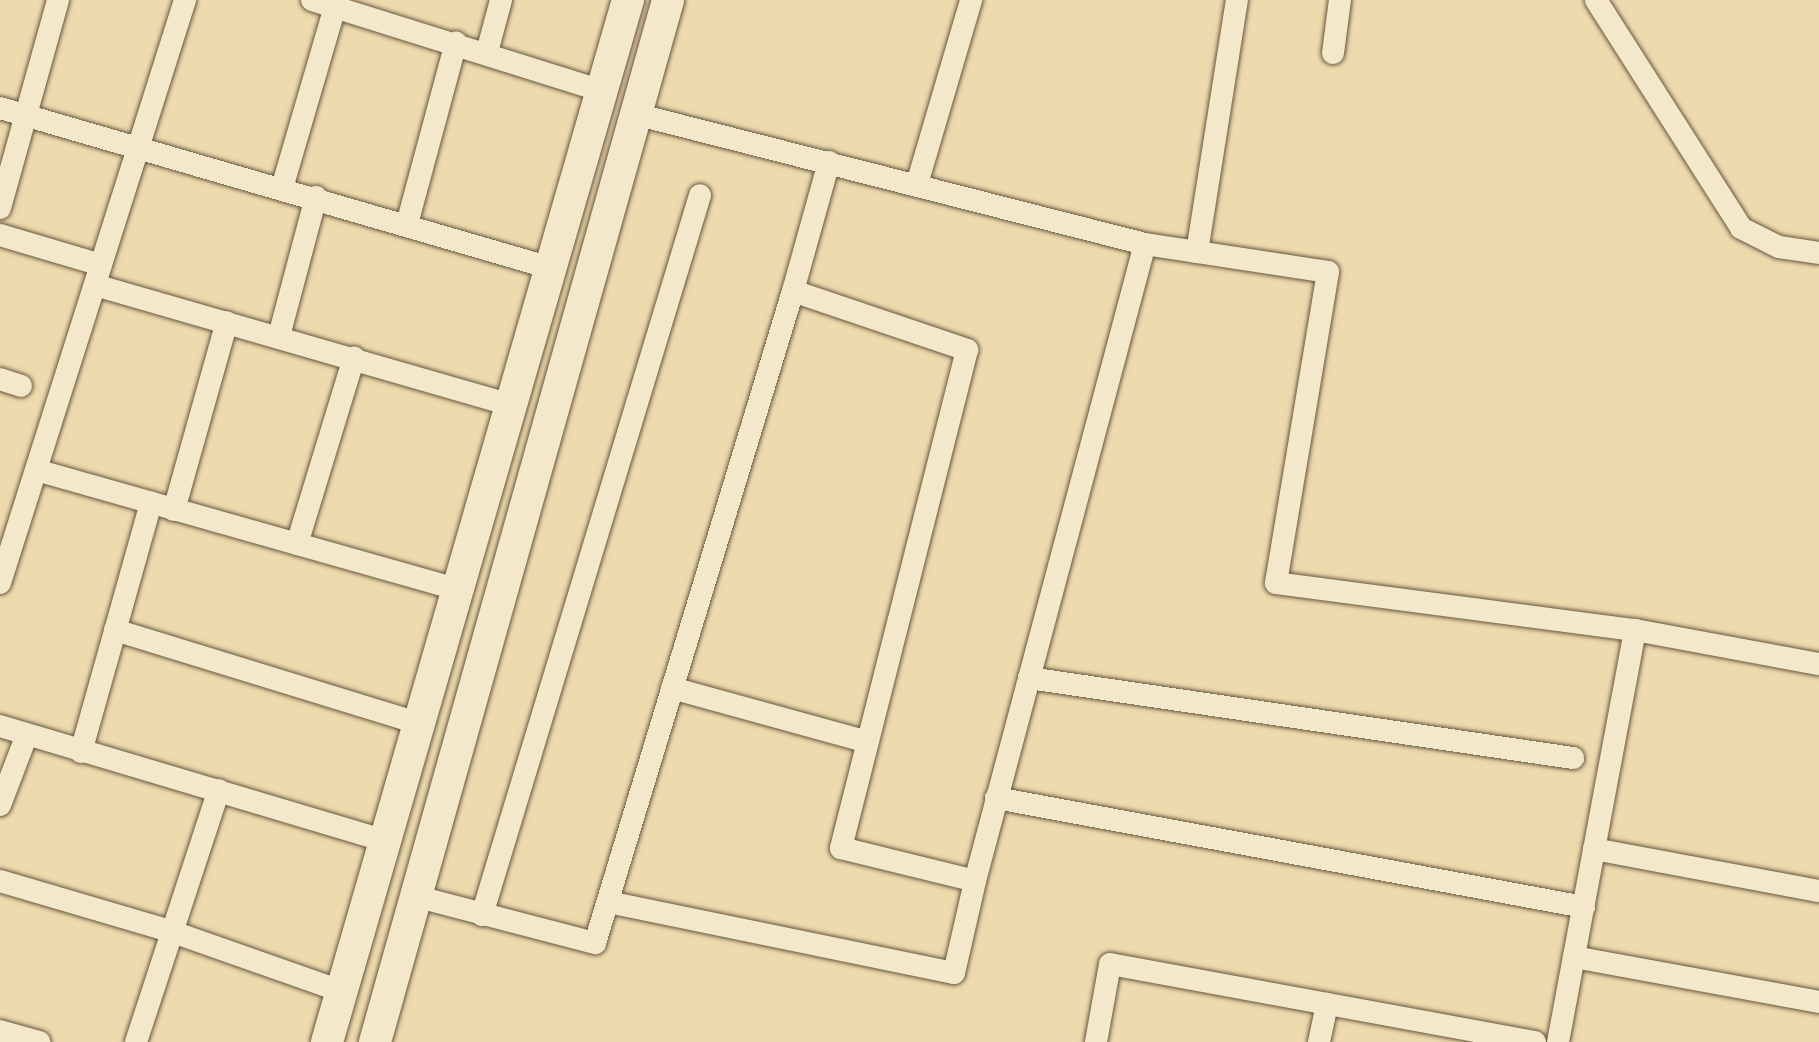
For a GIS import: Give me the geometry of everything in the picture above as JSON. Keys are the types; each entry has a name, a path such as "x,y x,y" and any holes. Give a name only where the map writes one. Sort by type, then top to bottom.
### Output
{"street":[{"path":"0,208 58,0"},
{"path":"0,583 185,0"},
{"path":"487,52 501,0"},
{"path":"327,1042 554,269 628,0"},
{"path":"375,1042 418,897 469,695 668,0"},
{"path":"917,184 971,0"},
{"path":"1197,252 1237,0"},
{"path":"1333,53 1340,0"},
{"path":"1596,0 1741,228 1779,247 1819,253"},
{"path":"282,188 319,2 487,52 603,91"},
{"path":"407,224 456,43"},
{"path":"0,108 316,197 554,269"},
{"path":"635,114 1145,244 1328,272 1276,583 1635,630 1819,664"},
{"path":"418,897 595,943 793,291 829,162"},
{"path":"482,915 700,195"},
{"path":"279,336 316,197"},
{"path":"0,235 227,322 513,406"},
{"path":"608,902 954,973 996,798 1145,244"},
{"path":"793,291 967,350 841,848 975,881"},
{"path":"174,510 227,322"},
{"path":"297,544 354,357"},
{"path":"36,470 459,590"},
{"path":"81,752 151,503"},
{"path":"115,630 421,724"},
{"path":"1558,1042 1635,630"},
{"path":"1029,678 1573,758"},
{"path":"433,683 469,695"},
{"path":"672,688 868,742"},
{"path":"0,726 26,737 219,790 385,841"},
{"path":"0,805 26,737"},
{"path":"136,1042 219,790"},
{"path":"996,798 1584,907"},
{"path":"1594,849 1819,891"},
{"path":"0,881 173,932 343,992"},
{"path":"1574,957 1819,1002"},
{"path":"1096,1042 1110,964 1535,1042"},
{"path":"1319,1042 1327,1004"},
{"path":"0,1031 39,1042"}]}
